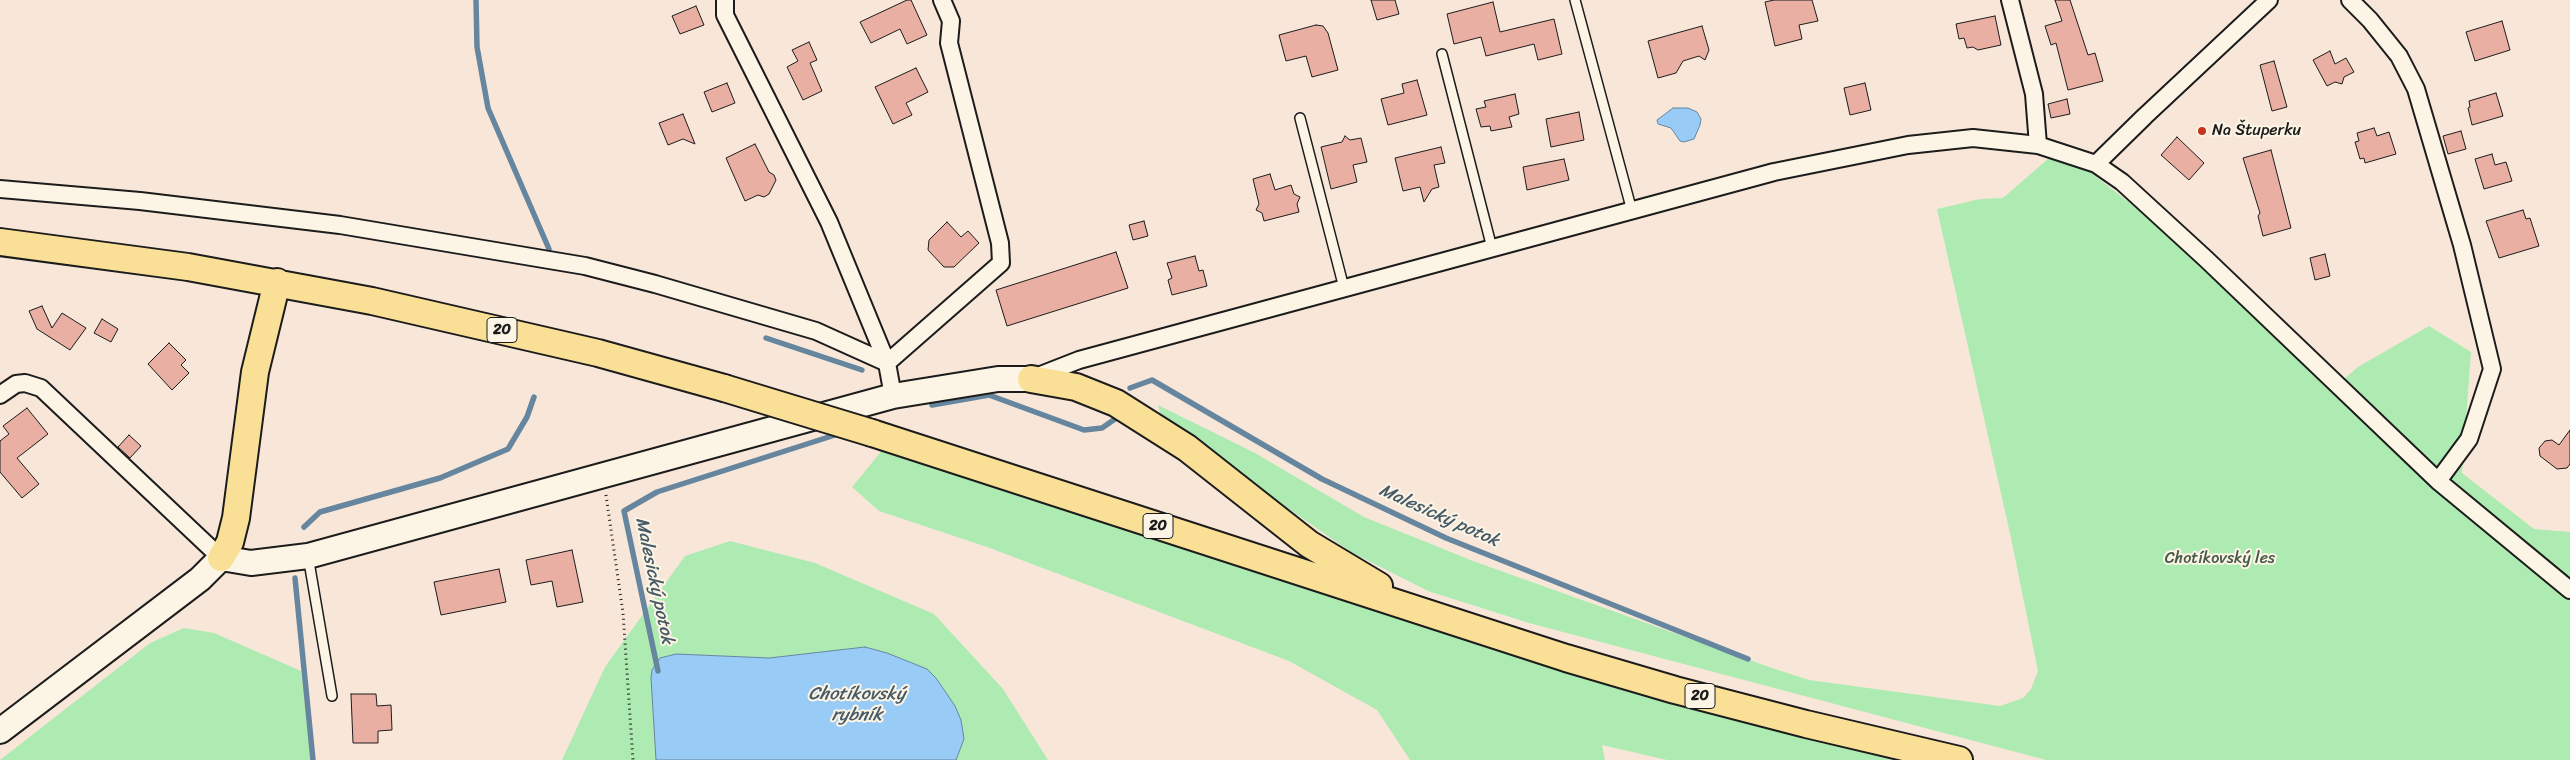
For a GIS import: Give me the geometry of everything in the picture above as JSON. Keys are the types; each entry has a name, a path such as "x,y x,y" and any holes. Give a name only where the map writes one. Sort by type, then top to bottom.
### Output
{"main road":[{"name":"20","path":"0,242 131,259 278,282 476,324 598,353 724,388 872,433 1444,619 1675,690 1806,724 1959,760"},
{"path":"221,558 230,542 236,518 255,372 278,282"},
{"path":"1031,379 1076,387 1116,403 1187,448 1309,544 1352,572 1444,619"}],"street":[{"path":"725,0 725,15 829,222 887,363 893,396"},
{"path":"887,363 1001,263 1000,243 949,43 950,20 942,0"},
{"path":"2010,0 2034,94 2038,145"},
{"path":"2096,164 2249,8 2269,0"},
{"path":"2350,0 2370,20 2399,56 2416,89 2462,245 2492,369 2469,440 2438,481"},
{"path":"0,395 16,384 25,382 41,388 221,558 251,563 308,556 893,396 998,379 1031,379 1079,360 1774,172 1908,145 1973,138 2038,145 2096,164 2122,182 2206,259 2438,481 2570,590"},
{"path":"0,189 140,201 340,225 585,266 655,284 816,331 887,363"},
{"path":"0,731 200,579 221,558"}],"lane":[{"path":"1575,0 1632,211"},
{"path":"1442,54 1492,248"},
{"path":"1300,118 1344,288"},
{"path":"308,556 332,696"}],"path":[{"path":"603,475 623,613 633,760"}],"green space":[{"name":"Chotíkovský les","path":"2049,158 2086,169 2161,227 2330,391 2358,367 2429,326 2471,352 2462,473 2534,529 2570,532 2570,760 2046,760 1529,623 1428,591 1351,552 1162,421 1158,405 1255,453 1364,517 1473,561 1772,668 1809,680 2000,706 2023,698 2031,689 2038,671 2011,538 1937,209 1980,199 2003,198"},
{"path":"884,448 1519,657 1908,760 1667,760 1602,745 1605,760 1410,760 1377,710 1289,661 987,547 879,511 852,487"},
{"path":"730,541 815,563 934,614 1003,689 1048,760 956,760 964,739 936,678 927,669 887,653 865,647 769,658 676,654 651,678 656,760 562,760 605,667 685,556"},
{"path":"184,628 214,633 301,671 311,760 0,760 150,643"}],"water":[{"path":"1673,108 1688,108 1697,112 1701,119 1694,139 1684,142 1680,141 1671,128 1658,124 1657,120"},
{"name":"Chotíkovský rybník","path":"865,647 887,653 927,669 936,678 955,706 961,720 964,739 956,760 656,760 651,678 652,670 660,658 676,654 769,658"}],"building":[{"path":"907,0 911,0 927,35 907,44 900,29 871,43 860,22"},
{"path":"1371,0 1395,0 1399,14 1377,20"},
{"path":"1774,0 1812,0 1818,21 1799,25 1802,39 1775,46 1765,2"},
{"path":"2055,0 2070,0 2088,55 2095,53 2103,81 2068,90 2056,43 2051,45 2045,26 2062,21"},
{"path":"1493,2 1500,32 1554,19 1562,54 1538,60 1534,44 1486,56 1481,37 1454,44 1447,14"},
{"path":"696,6 704,25 680,34 672,16"},
{"path":"1995,16 2001,45 1978,50 1973,47 1967,48 1964,38 1959,39 1956,24"},
{"path":"2502,21 2510,50 2475,61 2466,32"},
{"path":"1316,25 1323,26 1328,33 1338,70 1312,77 1306,56 1286,61 1279,35"},
{"path":"1702,26 1709,50 1705,60 1699,56 1683,61 1676,73 1658,78 1648,41"},
{"path":"809,42 817,60 810,63 822,91 803,100 787,67 798,61 792,50"},
{"path":"2330,51 2335,64 2346,58 2354,72 2344,77 2342,84 2335,82 2327,86 2313,60"},
{"path":"2274,61 2287,107 2272,111 2260,65"},
{"path":"916,68 928,92 906,103 912,115 893,124 875,87"},
{"path":"1417,80 1427,115 1388,125 1381,99 1404,93 1402,84"},
{"path":"727,83 735,103 712,112 704,92"},
{"path":"1865,83 1871,110 1850,115 1844,88"},
{"path":"2496,93 2503,116 2472,125 2468,108 2470,107 2469,101"},
{"path":"1515,94 1519,114 1509,117 1512,127 1491,131 1490,126 1481,127 1476,109 1486,107 1484,101"},
{"path":"2067,99 2070,114 2051,118 2048,104"},
{"path":"1579,112 1584,140 1551,147 1546,119"},
{"path":"683,114 695,144 683,139 668,145 659,123"},
{"path":"2374,128 2377,136 2389,132 2396,154 2365,163 2364,158 2360,159 2355,142 2359,141 2357,133"},
{"path":"2461,131 2466,149 2448,154 2443,136"},
{"path":"1345,136 1350,140 1361,138 1367,162 1353,165 1357,182 1331,189 1321,147 1342,142"},
{"path":"2177,137 2204,163 2189,180 2161,155"},
{"path":"755,144 769,172 774,175 776,180 769,194 764,197 758,195 745,201 726,158"},
{"path":"1441,147 1445,163 1434,165 1439,187 1432,189 1424,202 1420,187 1403,191 1395,158"},
{"path":"2271,150 2291,228 2263,236 2258,216 2260,213 2243,158"},
{"path":"2492,154 2495,165 2506,162 2512,181 2484,189 2475,159"},
{"path":"1564,159 1569,180 1527,190 1523,167"},
{"path":"1270,174 1275,190 1291,185 1294,194 1300,197 1297,204 1299,212 1264,221 1262,213 1256,210 1259,204 1253,179"},
{"path":"2523,210 2526,219 2530,218 2539,246 2499,258 2486,221"},
{"path":"1144,221 1148,236 1133,240 1129,225"},
{"path":"947,222 961,237 968,231 979,243 954,267 944,267 928,250 929,240"},
{"path":"1116,252 1128,288 1007,326 996,290"},
{"path":"2325,254 2330,276 2315,280 2310,258"},
{"path":"1195,256 1199,271 1203,270 1207,286 1172,295 1168,280 1172,278 1167,263"},
{"path":"42,306 52,328 62,313 86,328 70,350 37,329 29,311"},
{"path":"102,319 118,329 111,342 94,333"},
{"path":"169,343 186,360 181,365 189,373 172,390 148,364"},
{"path":"27,408 48,434 17,458 39,484 22,498 0,472 0,441 9,434 3,426"},
{"path":"2570,430 2570,464 2567,468 2557,469 2540,456 2539,448 2545,441 2552,440 2559,445"},
{"path":"129,435 141,446 130,458 118,447"},
{"path":"572,550 583,602 557,607 552,581 531,585 526,560"},
{"path":"499,569 506,602 441,615 434,582"},
{"path":"351,694 376,694 377,706 391,705 392,730 378,731 378,743 353,743"}],"waterway":[{"path":"476,0 477,47 488,108 549,249"},
{"path":"766,338 862,370"},
{"name":"Malesický potok","path":"1130,388 1152,380 1322,479 1446,538 1748,659"},
{"name":"Malesický potok","path":"932,405 989,395 1084,430 1102,428 1115,419"},
{"path":"304,527 320,512 440,478 508,449 527,417 534,397"},
{"name":"Malesický potok","path":"658,671 624,511 657,492 835,435"},
{"path":"295,578 313,760"}],"place":[{"name":"Na Štuperku","path":"2202,131"}]}
